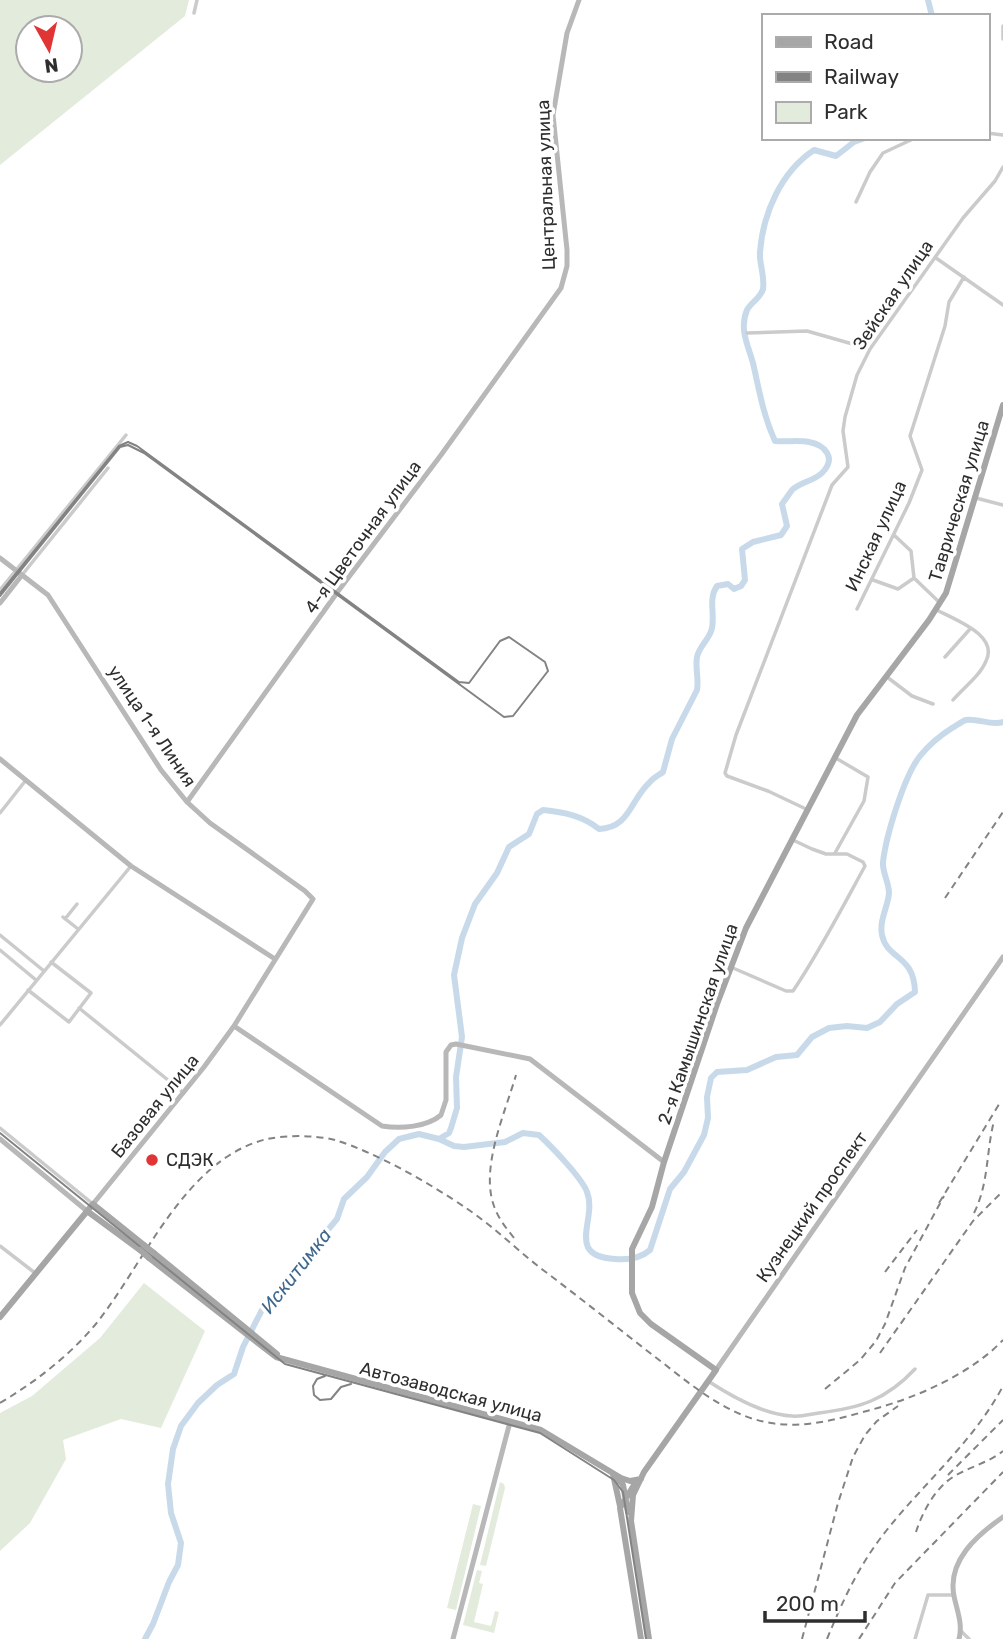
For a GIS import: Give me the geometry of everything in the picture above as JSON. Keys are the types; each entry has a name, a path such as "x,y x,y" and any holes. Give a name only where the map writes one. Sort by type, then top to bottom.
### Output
{"main road":[{"name":"Таврическая улица","path":"938,606 951,580 1003,405"},
{"name":"2-я Камышинская улица","path":"716,1370 651,1324 640,1313 632,1293 632,1249 652,1207 664,1162 746,928 857,715 938,606"},
{"name":"Базовая улица","path":"0,1317 93,1205"},
{"name":"Автозаводская улица","path":"93,1205 261,1344 288,1360 551,1435 614,1474 627,1480 639,1480"},
{"path":"87,1211 142,1248"},
{"name":"Кузнецкий проспект","path":"620,1507 716,1370"},
{"path":"614,1474 621,1482 631,1521"},
{"path":"614,1474 641,1639"},
{"name":"Кузнецкий проспект","path":"639,1480 631,1502 631,1521 649,1639"}],"street":[{"path":"194,12 197,0"},
{"name":"Центральная улица","path":"561,288 567,266 567,250 553,115 567,33 579,0"},
{"path":"1003,26 1003,39"},
{"path":"856,202 870,172 883,153 911,140"},
{"name":"Зейская улица","path":"806,809 768,791 731,778 725,773 736,735 832,485 848,467 843,431 857,375 870,349 963,218 995,181 1003,167"},
{"path":"935,257 1003,304"},
{"name":"Инская улица","path":"857,609 873,580 922,470 910,436 945,326 949,302 964,277"},
{"name":"4-я Цветочная улица","path":"187,802 561,288"},
{"path":"747,333 807,331 870,349"},
{"path":"0,590 126,435"},
{"path":"0,603 108,468"},
{"path":"976,498 1003,505"},
{"path":"894,535 911,551 914,578 938,606 986,641 989,650 986,662 953,700"},
{"path":"0,558 16,571"},
{"name":"улица 1-я Линия","path":"16,571 48,595 161,769 187,802 210,823 305,891 313,900"},
{"path":"873,580 898,589 914,578"},
{"path":"945,657 970,629"},
{"path":"886,676 912,696 933,704"},
{"path":"834,757 868,777 864,801 835,853"},
{"path":"0,759 131,866 275,959"},
{"path":"0,813 26,780"},
{"path":"731,967 793,991 820,951 864,866 859,859 835,853 826,854 792,840"},
{"path":"0,1026 131,866"},
{"name":"Базовая улица","path":"93,1205 184,1093 234,1026 313,900"},
{"path":"77,904 64,918 78,929"},
{"path":"0,935 44,971"},
{"path":"0,950 36,980"},
{"name":"Кузнецкий проспект","path":"716,1370 1003,957"},
{"path":"28,990 69,1021 91,993 51,962"},
{"path":"79,1008 184,1093"},
{"path":"234,1026 383,1126 396,1128 429,1122 441,1115 446,1100 448,1047 456,1044 530,1059 664,1162"},
{"path":"0,1128 93,1205"},
{"path":"0,1139 87,1211"},
{"path":"0,1246 36,1273"},
{"path":"708,1381 726,1393 765,1410 792,1416 851,1409 877,1399 899,1386 915,1369"},
{"path":"453,1639 510,1422"},
{"path":"960,1639 953,1578 960,1560 976,1538 1003,1517"},
{"path":"915,1639 927,1596 954,1595"},
{"path":"961,1631 969,1639"}],"green space":[{"path":"0,0 189,0 185,16 0,165"},
{"path":"144,1283 205,1331 161,1428 121,1419 63,1440 66,1459 30,1523 0,1551 0,1413 32,1396 100,1338"},
{"path":"500,1482 505,1488 486,1566 480,1565"},
{"path":"473,1504 481,1506 456,1610 447,1608"},
{"path":"477,1570 482,1571 479,1583 483,1584 474,1622 491,1626 495,1611 499,1612 494,1633 463,1625"}],"waterway":[{"path":"928,0 932,14"},
{"path":"439,1139 449,1133 457,1108 456,1077 462,1037 454,975 462,938 475,904 497,873 509,847 529,834 537,814 543,810 558,812 573,815 599,829 609,827 617,824 629,812 643,789 663,772 672,739 697,690 697,657 712,628 714,591 717,586 728,584 734,589 741,586 745,580 742,549 753,542 781,535 787,526 782,504 795,487 819,476 829,462 824,449 815,444 805,441 775,441 767,422 744,324 747,310 763,289 760,256 762,237 770,208 783,182 802,159 814,150 836,156 860,140"},
{"name":"Искитимка","path":"145,1639 178,1565 181,1543 171,1513 168,1484 173,1449 181,1426 198,1403 234,1374 243,1347 264,1306 337,1219 344,1199 367,1177 385,1152 399,1139 419,1134 464,1147 505,1142 523,1133 539,1135 573,1171 587,1192 589,1213 586,1234 591,1251 600,1256 620,1259 634,1258 646,1253 650,1250 670,1189 684,1172 704,1135 708,1118 707,1097 711,1078 717,1072 747,1070 776,1057 797,1055 812,1037 829,1028 867,1028 880,1022 897,1004 915,992 910,971 889,949 881,929 889,893 883,862 897,807 914,765 939,737 966,720 1003,722"}],"tram line":[{"path":"0,593 119,446 128,442 137,446 459,682 469,683 500,641 509,637 545,662 548,671 513,716 504,717 144,453 128,445 120,447 0,596"},
{"path":"0,1133 285,1364 540,1433 614,1480 623,1492 646,1639"},
{"path":"325,1376 317,1379 313,1386 314,1395 320,1400 331,1399 341,1387 351,1384"}],"railway":[{"path":"945,898 1003,812"},
{"path":"514,1238 494,1206 490,1175 496,1140 516,1075"},
{"path":"939,1203 1001,1101"},
{"path":"974,1213 985,1179 994,1121"},
{"path":"0,1403 50,1368 85,1337 113,1301 168,1217 212,1168 238,1150 267,1139 283,1137 310,1136 351,1145 385,1160 436,1189 486,1222 692,1386 722,1405 754,1419 771,1423 811,1424 891,1404 926,1391 960,1373 1003,1340"},
{"path":"880,1353 973,1221 1003,1191"},
{"path":"825,1389 860,1360 876,1341 905,1268 944,1196"},
{"path":"885,1272 917,1230"},
{"path":"827,1639 852,1583 876,1544 978,1425 1003,1386"},
{"path":"802,1639 853,1457 865,1435 877,1421 898,1406"},
{"path":"948,1475 1003,1420"},
{"path":"916,1532 930,1502 946,1482 1003,1451"},
{"path":"859,1639 895,1583 1003,1472"}],"place":[{"name":"СДЭК","path":"152,1160"}]}
